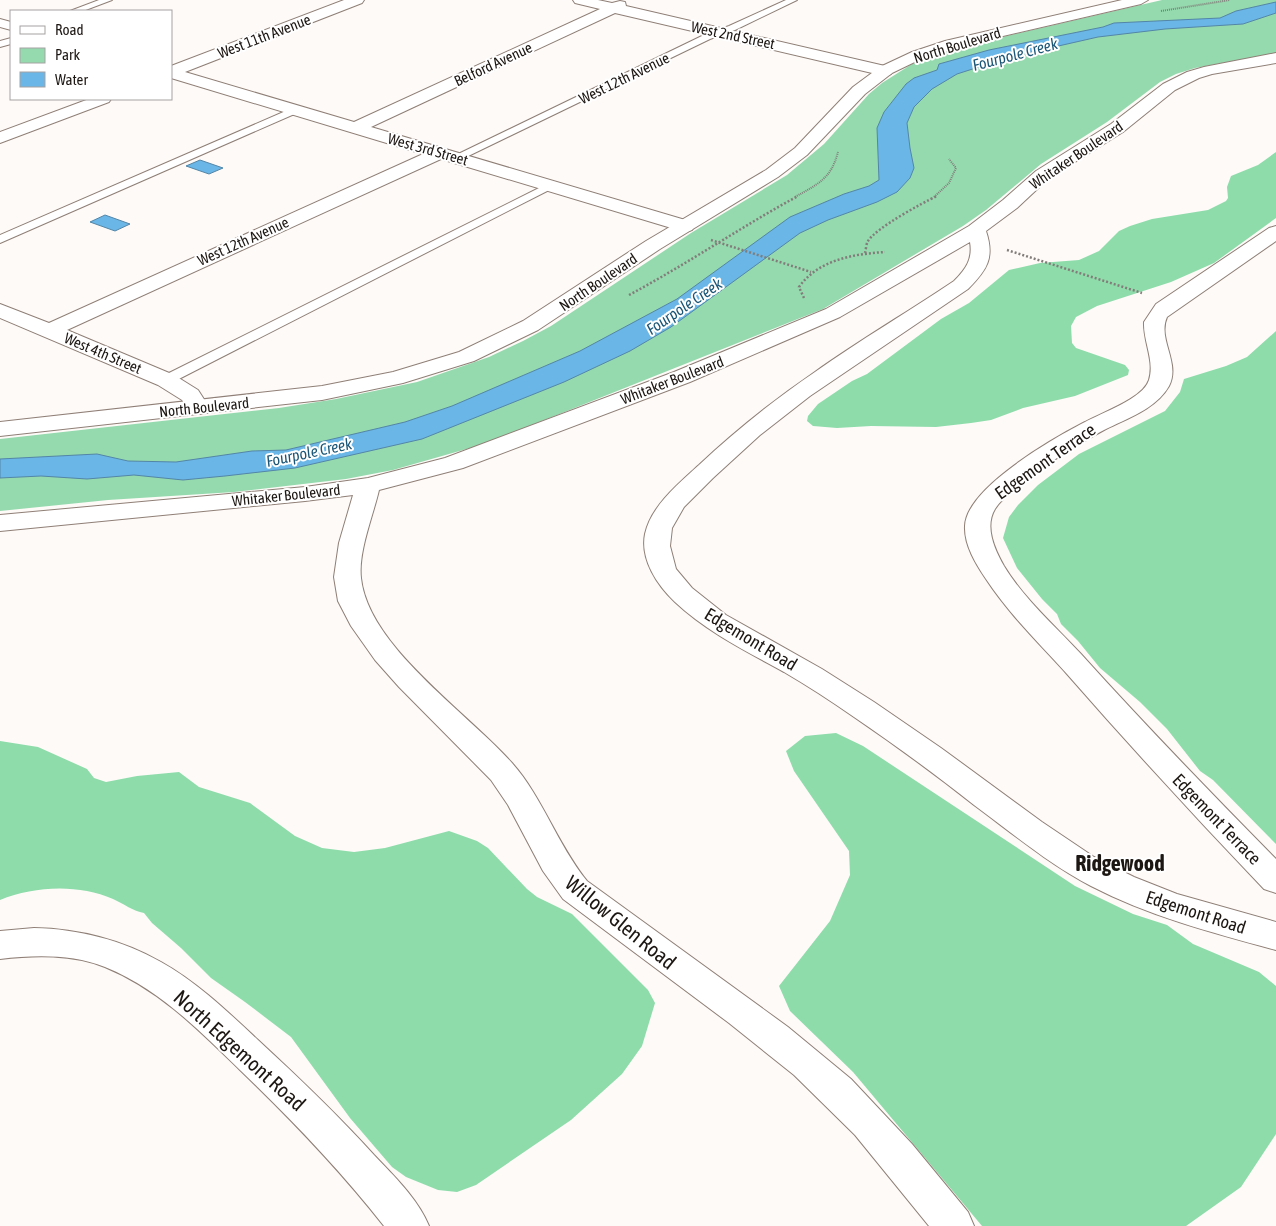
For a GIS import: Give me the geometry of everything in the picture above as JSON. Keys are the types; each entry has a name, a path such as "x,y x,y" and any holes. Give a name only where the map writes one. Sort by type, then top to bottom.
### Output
{"street":[{"name":"West 11th Avenue","path":"172,73 357,0"},
{"name":"West 2nd Street","path":"580,0 885,71"},
{"name":"Belford Avenue","path":"355,128 630,0"},
{"name":"North Boulevard","path":"0,429 322,393 372,384 448,363 503,340 541,320 685,226 776,171 802,151 861,89 885,71 914,57 955,42 1141,0"},
{"name":"Whitaker Boulevard","path":"0,523 305,494 368,485 421,473 526,438 768,342 833,313 976,230 1010,204 1042,175 1117,128 1169,87 1193,75 1210,70 1276,58"},
{"name":"West 3rd Street","path":"172,73 685,226"},
{"path":"0,138 100,100"},
{"name":"West 12th Avenue","path":"48,330 448,155"},
{"name":"Edgemont Road","path":"976,230 982,246 981,254 978,265 961,285 802,391 754,429 688,489 664,520 657,536 657,551 662,566 669,579 678,589 700,608 727,627 830,687 958,776 1071,859 1103,877 1192,914 1276,936"},
{"name":"Edgemont Terrace","path":"1276,232 1163,308 1156,316 1154,325 1162,373 1157,387 1143,400 1086,430 1008,484 987,502 979,516 976,529 983,551 994,572 1014,596 1113,709 1276,880"},
{"name":"West 4th Street","path":"0,310 166,380 190,395 198,408"},
{"name":"Willow Glen Road","path":"368,485 351,555 347,578 348,592 362,621 387,655 424,696 474,741 504,774 555,864 575,890 736,1009 837,1090 858,1111 954,1226"},
{"name":"North Edgemont Road","path":"0,944 22,941 60,942 100,950 133,964 168,984 213,1021 287,1090 356,1163 409,1226"}],"lane":[{"path":"78,10 108,0"},
{"name":"West 12th Avenue","path":"448,155 793,0"},
{"path":"0,240 295,110"},
{"path":"166,380 549,186"}],"path":[{"path":"865,254 868,241 878,232 909,210 938,195 949,183 956,168 949,159"},
{"path":"728,245 811,272"},
{"path":"1002,248 1144,294"},
{"path":"806,277 811,272 833,262 870,252"}],"green space":[{"path":"1162,0 1276,0 1276,53 1195,68 1160,82 1107,122 1041,164 986,210 963,226 823,309 484,444 393,470 346,479 234,492 108,500 0,511 0,439 279,408 336,399 417,382 489,357 551,326 691,233 787,175 824,144 869,94 882,83 912,64 963,46"},
{"path":"1276,152 1276,218 1214,263 1171,282 1097,306 1076,317 1071,326 1072,343 1076,348 1125,365 1129,370 1128,375 1075,396 1023,408 991,420 971,423 936,427 871,426 837,428 813,426 807,421 808,416 818,404 852,381 867,374 941,319 969,303 1009,270 1040,263 1079,260 1099,251 1119,231 1130,226 1152,219 1208,210 1226,201 1228,198 1227,187 1231,176 1258,165"},
{"path":"1276,331 1276,844 1213,780 1200,771 1167,729 1140,702 1100,668 1061,624 1057,614 1017,568 1003,538 1009,517 1038,485 1079,454 1165,411 1180,392 1184,379 1226,366 1247,357"},
{"path":"836,733 863,746 1075,886 1133,914 1167,925 1193,944 1259,972 1276,986 1276,1134 1241,1187 1186,1226 982,1226 853,1072 790,1011 779,986 830,921 850,875 849,851 794,771 786,751 805,736"},
{"path":"0,741 38,747 87,769 94,778 106,782 137,776 179,772 199,787 250,803 295,836 322,848 354,852 385,848 449,831 477,841 488,848 537,897 572,914 648,990 655,1003 642,1046 622,1074 571,1120 476,1185 457,1192 438,1190 406,1177 392,1167 350,1118 291,1037 211,978 152,923 144,913 100,894 71,889 28,892 0,900"}],"water":[{"name":"Fourpole Creek","path":"1276,2 1276,13 1243,24 1165,29 1098,37 1010,57 957,74 932,89 914,107 907,123 914,168 910,178 897,192 800,233 671,327 630,351 564,382 422,439 295,468 183,480 134,475 87,479 41,476 0,478 0,459 97,454 128,461 176,462 252,451 286,450 405,422 452,406 580,351 677,299 790,217 844,194 869,186 879,180 877,128 884,112 906,84 914,78 937,70 939,64 989,50 1103,27 1114,23 1220,18 1236,11"},
{"path":"200,160 223,168 209,174 186,166"},
{"path":"105,215 130,224 115,231 90,222"}],"district":[{"name":"Ridgewood","path":"1120,863"}]}
